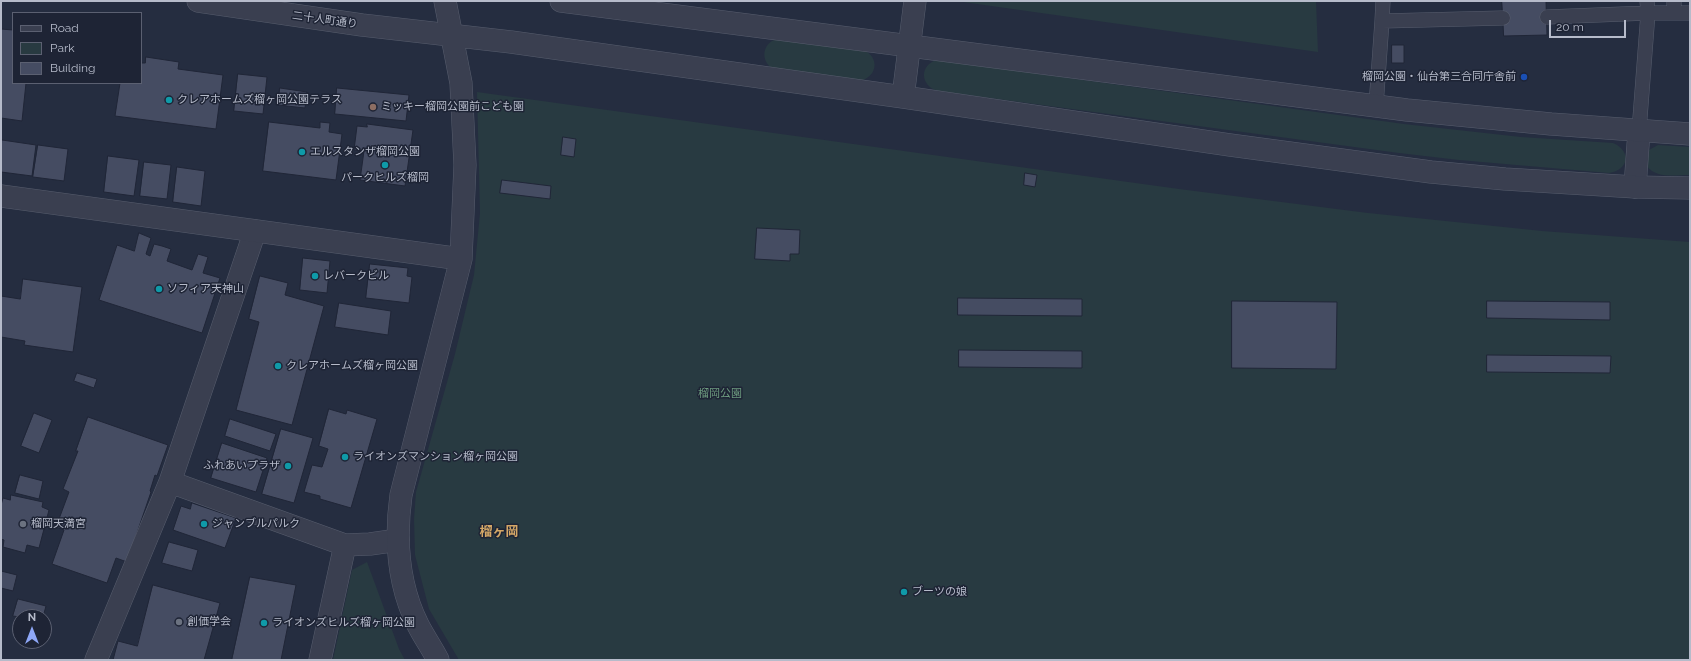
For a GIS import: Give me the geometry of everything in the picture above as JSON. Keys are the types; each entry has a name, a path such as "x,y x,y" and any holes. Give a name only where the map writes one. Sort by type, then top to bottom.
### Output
{"street":[{"name":"二十人町通り","path":"198,1 362,25 511,42 903,96 1230,145 1431,172 1505,179 1634,187 1690,188"},
{"path":"438,660 418,624 402,582 398,540 398,518 401,495 461,259 465,165 460,83 445,1"},
{"path":"561,1 654,7 910,45 1376,106 1551,124 1690,134"},
{"path":"903,96 915,1"},
{"path":"1634,187 1639,131"},
{"path":"1,196 461,259"},
{"path":"96,660 170,482 255,231"},
{"path":"170,482 345,545 370,544 398,540"},
{"path":"320,660 345,545"}],"lane":[{"path":"1376,106 1382,1"},
{"path":"1639,131 1648,7"},
{"path":"1547,17 1648,7 1674,7 1690,13"},
{"path":"1382,21 1503,18"}],"green space":[{"path":"956,1 1316,1 1318,52"},
{"path":"777,39 863,50 869,53 874,62 873,72 864,79 858,81 773,69 766,62 764,52 768,44"},
{"path":"937,60 1404,124 1521,137 1613,143 1619,146 1623,151 1626,160 1621,168 1609,173 1459,160 938,91 928,85 924,76 927,66"},
{"name":"榴岡公園","path":"477,92 1179,189 1368,213 1542,231 1690,242 1690,660 459,660 429,609 415,555 414,519 416,492 455,354 474,275 480,213"},
{"path":"1658,145 1690,147 1690,175 1661,175 1651,170 1647,166 1649,150"},
{"path":"367,562 399,649 405,660 333,660 352,570"}],"building":[{"path":"1502,1 1546,1 1547,35 1504,36"},
{"path":"1,29 12,30 12,84 26,84 22,121 1,118"},
{"path":"1392,45 1404,45 1404,63 1392,63"},
{"name":"クレアホームズ榴ヶ岡公園テラス","path":"146,57 179,62 178,69 223,75 216,129 115,116 120,84 142,84 142,63 145,63"},
{"path":"238,74 267,77 263,114 234,111"},
{"path":"280,88 307,92 305,108 278,105"},
{"path":"337,88 409,95 406,121 335,114"},
{"name":"エルスタンザ榴岡公園","path":"269,122 320,128 320,122 330,123 329,132 342,134 336,180 263,171"},
{"name":"パークヒルズ榴岡","path":"367,124 413,130 405,186 360,180 364,151 354,150 357,126 367,127"},
{"path":"563,137 576,139 574,157 561,155"},
{"path":"2,140 36,145 32,176 1,172"},
{"path":"38,145 68,149 64,181 33,177"},
{"path":"108,156 139,160 134,196 104,192"},
{"path":"144,162 171,165 167,199 140,196"},
{"path":"177,167 205,171 201,206 173,202"},
{"path":"1025,173 1037,175 1035,187 1024,185"},
{"path":"502,180 551,186 550,199 500,193"},
{"path":"757,228 800,230 799,254 790,254 790,261 755,259"},
{"name":"ソフィア天神山","path":"139,233 151,238 146,254 150,256 154,244 171,249 167,261 192,270 198,254 208,257 203,273 220,278 202,333 99,300 117,245 134,251"},
{"name":"レバークビル","path":"303,258 330,261 327,293 300,290"},
{"path":"370,264 408,268 407,276 412,277 409,303 366,298"},
{"name":"クレアホームズ榴ヶ岡公園","path":"260,276 288,283 285,295 324,306 292,425 236,410 259,322 249,319"},
{"path":"23,279 82,287 73,352 24,345 25,341 1,337 1,296 20,299"},
{"path":"958,298 1082,299 1082,316 958,315"},
{"path":"1232,301 1337,302 1336,369 1232,368"},
{"path":"1487,301 1610,302 1610,320 1487,318"},
{"path":"339,303 391,311 388,335 335,327"},
{"path":"959,350 1082,351 1082,368 959,367"},
{"path":"1487,355 1611,356 1610,373 1487,372"},
{"path":"77,373 97,379 94,388 74,381"},
{"name":"ライオンズマンション榴ヶ岡公園","path":"329,409 346,414 347,410 377,419 351,508 320,499 320,496 304,492 312,465 322,467 328,449 319,446"},
{"path":"34,413 52,420 39,453 21,446"},
{"path":"88,417 168,445 157,476 155,475 150,491 151,492 127,562 116,558 107,583 52,564 64,530 56,527 69,492 63,489 78,451 76,451"},
{"path":"230,419 276,434 270,451 225,436"},
{"name":"ふれあいプラザ","path":"281,429 313,438 294,503 262,494"},
{"path":"222,443 267,458 256,492 211,478"},
{"path":"20,475 43,481 39,499 15,493"},
{"name":"榴岡天満宮","path":"11,495 43,502 42,507 49,510 39,548 27,545 25,553 3,547 4,540 1,539 1,505 3,498 10,500"},
{"name":"ジャンブルパルク","path":"192,503 236,518 225,548 173,530 181,506 190,509"},
{"path":"169,542 198,550 192,571 162,563"},
{"path":"1,571 17,575 13,591 1,588"},
{"name":"ライオンズヒルズ榴ヶ岡公園","path":"250,577 296,585 281,660 232,660"},
{"name":"創価学会","path":"153,585 220,603 204,660 113,660 118,641 137,646"},
{"path":"18,599 46,606 45,609 15,609"}],"place":[{"name":"榴岡公園・仙台第三合同庁舎前","path":"1524,77"},
{"name":"クレアホームズ榴ヶ岡公園テラス","path":"169,100"},
{"name":"ミッキー榴岡公園前こども園","path":"373,107"},
{"name":"エルスタンザ榴岡公園","path":"302,152"},
{"name":"パークヒルズ榴岡","path":"385,165"},
{"name":"レバークビル","path":"315,276"},
{"name":"ソフィア天神山","path":"159,289"},
{"name":"クレアホームズ榴ヶ岡公園","path":"278,366"},
{"name":"ライオンズマンション榴ヶ岡公園","path":"345,457"},
{"name":"ふれあいプラザ","path":"288,466"},
{"name":"榴岡天満宮","path":"23,524"},
{"name":"ジャンブルパルク","path":"204,524"},
{"name":"ブーツの娘","path":"904,592"},
{"name":"創価学会","path":"179,622"},
{"name":"ライオンズヒルズ榴ヶ岡公園","path":"264,623"}],"district":[{"name":"榴ヶ岡","path":"499,532"}]}
